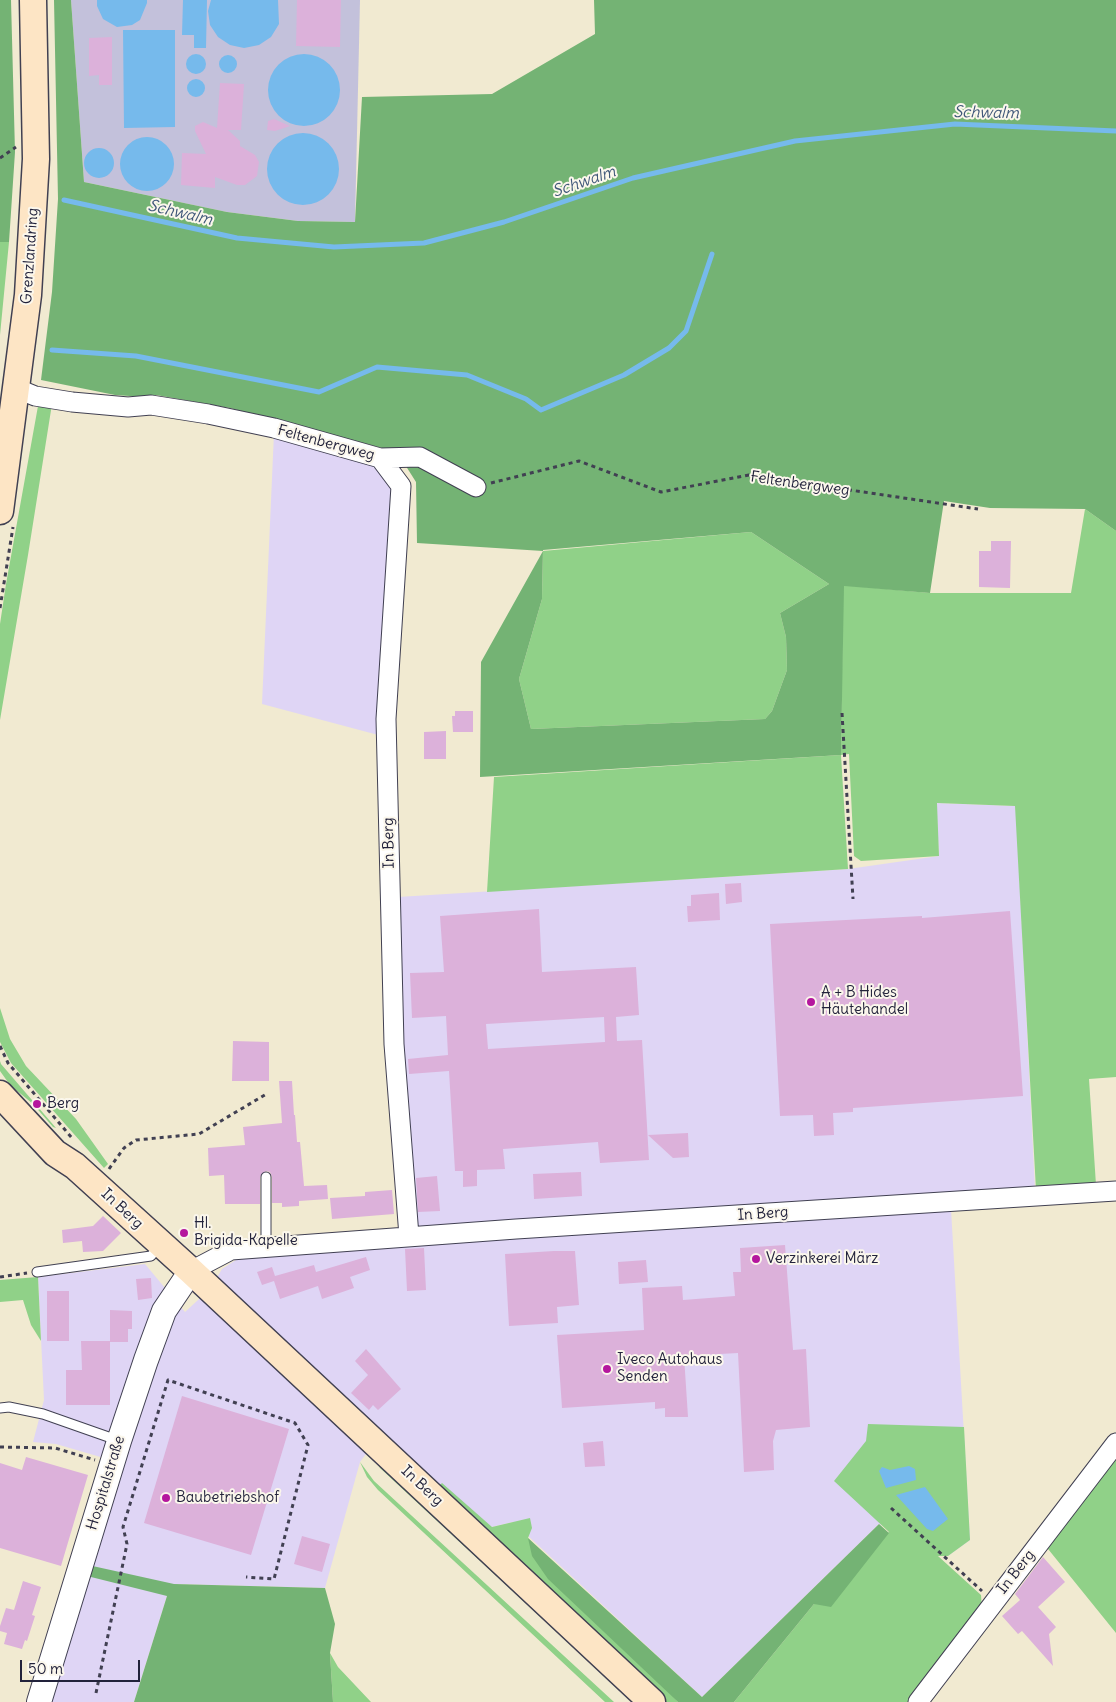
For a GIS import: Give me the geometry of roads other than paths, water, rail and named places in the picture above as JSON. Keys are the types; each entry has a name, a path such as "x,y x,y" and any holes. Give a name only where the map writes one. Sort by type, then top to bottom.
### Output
{"main road":[{"name":"Grenzlandring","path":"0,511 18,389 28,295 36,159 34,0"},
{"name":"In Berg","path":"0,1076 75,1166 191,1271 652,1702"},
{"name":"In Berg","path":"0,1094 55,1153 75,1166"}],"street":[{"name":"Feltenbergweg","path":"18,389 35,396 72,402 128,407 151,406 208,414 274,428 380,458 420,457 476,487"},
{"name":"In Berg","path":"380,458 401,486 386,719 394,1044 409,1236"},
{"name":"In Berg","path":"191,1271 231,1250 409,1236 1116,1191"},
{"name":"Hospitalstraße","path":"39,1702 119,1441 164,1311 191,1271"},
{"name":"In Berg","path":"918,1702 993,1601 1116,1443"}],"lane":[{"path":"266,1177 266,1247"},
{"path":"38,1272 151,1256 160,1244"},
{"path":"0,1408 9,1407 43,1414 119,1441"}],"water":[{"path":"97,0 147,0 147,3 140,20 132,25 117,27 103,19 97,6"},
{"path":"183,0 207,0 206,48 194,48 194,35 182,35"},
{"path":"211,0 278,0 279,24 271,37 259,45 244,48 230,45 218,37 210,25 208,11"},
{"path":"123,30 175,30 175,127 124,128"},
{"path":"196,54 203,57 206,64 203,71 196,74 189,71 186,64 189,57"},
{"path":"304,54 324,60 334,70 340,90 334,110 324,120 304,126 284,120 274,110 268,90 274,70 284,60"},
{"path":"224,55 232,55 237,60 235,71 224,73 219,68 219,60"},
{"path":"196,79 204,84 205,88 200,96 196,97 188,92 187,88 192,80"},
{"path":"303,133 323,139 333,149 339,169 333,189 323,199 303,205 283,199 273,189 267,169 273,149 283,139"},
{"path":"142,137 152,137 162,141 170,149 174,164 170,179 162,187 152,191 142,191 132,187 124,179 120,169 120,159 124,149 132,141"},
{"path":"99,148 110,152 114,163 110,174 99,178 88,174 84,163 88,152"},
{"path":"909,1466 915,1469 916,1480 886,1488 879,1471 882,1467 890,1470"},
{"path":"925,1487 948,1519 933,1531 927,1529 896,1495"}],"waterway":[{"name":"Schwalm","path":"64,200 237,238 334,247 424,243 504,222 633,178 795,141 955,124 1116,131"},
{"path":"52,350 136,356 319,392 377,367 467,375 526,399 541,410 624,375 669,348 686,331 712,254"}],"place":[{"name":"A + B Hides Häutehandel","path":"811,1002"},
{"name":"Berg","path":"37,1104"},
{"name":"Hl. Brigida-Kapelle","path":"184,1233"},
{"name":"Verzinkerei März","path":"756,1259"},
{"name":"Iveco Autohaus Senden","path":"607,1369"},
{"name":"Baubetriebshof","path":"166,1498"}]}
